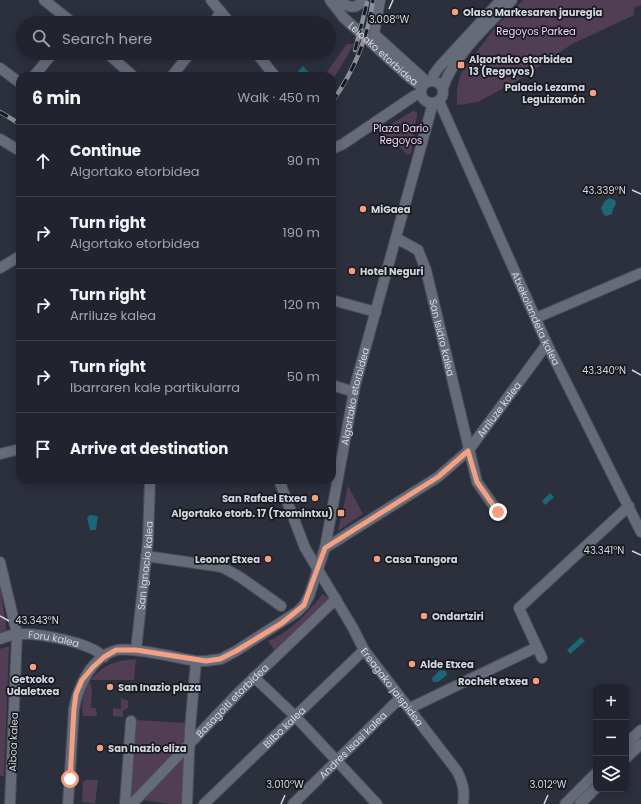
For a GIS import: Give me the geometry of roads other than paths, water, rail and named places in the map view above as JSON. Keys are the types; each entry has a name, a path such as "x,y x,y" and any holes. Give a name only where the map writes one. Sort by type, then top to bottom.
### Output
{"street":[{"path":"44,0 64,16"},
{"path":"211,0 224,16"},
{"name":"Leioako etorbidea","path":"330,0 344,18 410,78 426,86"},
{"path":"340,0 344,5 355,7 360,5 362,0"},
{"path":"380,0 374,34 426,86"},
{"path":"336,147 414,96 426,86 440,66 501,0"},
{"path":"426,86 424,99 436,102 443,95 443,88 448,72 512,0"},
{"path":"218,16 221,12"},
{"path":"37,72 47,60"},
{"path":"115,60 128,72"},
{"path":"175,72 185,60"},
{"path":"262,60 272,72"},
{"path":"0,68 16,81"},
{"path":"426,86 438,82 443,88"},
{"name":"Algortako etorbidea","path":"68,804 73,718 76,694 82,680 104,657 116,650 136,650 196,661 220,659 236,651 297,612 304,605 309,596 325,548 354,392 396,238 436,102"},
{"name":"Atxekolandeta kalea","path":"436,102 548,344 641,532"},
{"path":"0,139 16,149"},
{"name":"San Isidro kalea","path":"396,238 418,250 426,270 468,451 477,482 498,512"},
{"path":"0,268 16,258"},
{"path":"536,318 641,273"},
{"path":"336,301 376,312"},
{"name":"Arriluze kalea","path":"325,548 438,477 468,451 548,344"},
{"path":"336,386 354,392"},
{"path":"0,454 16,451"},
{"name":"San Ignacio kalea","path":"136,650 146,556 150,484"},
{"name":"Ereagako jaispidea","path":"281,484 305,548 353,628 364,650 410,708 463,782 465,793 463,804"},
{"path":"542,658 519,608 629,506"},
{"path":"146,556 222,567 240,577 281,606"},
{"name":"Aiboa kalea","path":"0,562 17,634 10,804"},
{"name":"Basagoiti etorbidea","path":"132,804 254,677 336,599"},
{"name":"Foru kalea","path":"0,639 17,634 67,639 100,653 104,657"},
{"path":"410,708 537,648"},
{"name":"Bilbo kalea","path":"204,804 364,650"},
{"path":"187,804 196,661"},
{"path":"254,677 295,716 377,804"},
{"name":"Andres Isasi kalea","path":"293,804 396,702"},
{"path":"125,804 131,721"},
{"path":"629,741 641,730"},
{"path":"628,756 641,744"},
{"path":"565,804 593,776"},
{"path":"580,804 593,791"}],"water":[{"path":"303,66 308,72 299,72 298,71"},
{"path":"609,198 615,200 616,204 612,214 607,216 604,215 601,208 605,201"},
{"path":"550,493 554,497 545,505 542,501"},
{"path":"90,515 98,516 96,530 90,530 87,518"},
{"path":"581,637 585,641 570,654 567,650"},
{"path":"440,670 446,671 447,675 438,682 433,682 432,678"}],"railway":[{"path":"336,96 359,54 368,28 373,0"},
{"path":"355,50 367,3"},
{"path":"0,112 16,122"}],"place":[{"name":"Olaso Markesaren jauregia","path":"455,12"},
{"name":"Algortako etorbidea 13 (Regoyos)","path":"461,65"},
{"name":"Palacio Lezama Leguizamón","path":"593,93"},
{"name":"MiGaea","path":"363,209"},
{"name":"Hotel Neguri","path":"352,271"},
{"name":"San Rafael Etxea","path":"315,498"},
{"name":"Algortako etorb. 17 (Txomintxu)","path":"341,513"},
{"name":"Leonor Etxea","path":"268,559"},
{"name":"Casa Tangora","path":"377,559"},
{"name":"Ondartziri","path":"424,616"},
{"name":"Alde Etxea","path":"412,664"},
{"name":"Getxoko Udaletxea","path":"33,667"},
{"name":"Rochelt etxea","path":"536,681"},
{"name":"San Inazio plaza","path":"110,687"},
{"name":"San Inazio eliza","path":"100,748"}],"park label":[{"name":"Regoyos Parkea","path":"536,31"},
{"name":"Plaza Darío Regoyos","path":"401,134"}]}
